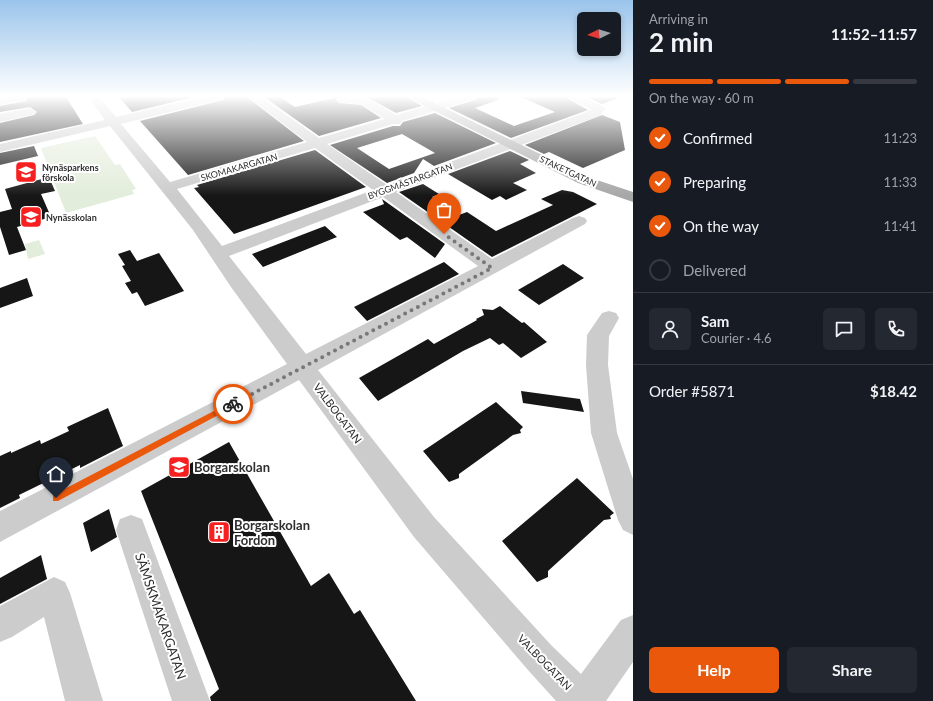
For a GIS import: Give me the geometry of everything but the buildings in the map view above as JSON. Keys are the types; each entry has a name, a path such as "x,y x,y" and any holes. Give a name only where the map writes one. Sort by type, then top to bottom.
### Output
{"main road":[{"name":"STAKETGATAN","path":"477,130 633,212"},
{"name":"STAKETGATAN","path":"508,145 583,180 633,197"},
{"name":"STAKETGATAN","path":"593,190 633,203"}],"street":[{"path":"0,148 83,130"},
{"name":"VALBOGATAN","path":"118,130 161,182 168,187 219,253 238,282 424,528 580,701"},
{"path":"297,130 492,268"},
{"name":"SKOMAKARGATAN","path":"168,187 364,130"},
{"name":"BYGGMÄSTARGATAN","path":"219,253 550,130"},
{"path":"0,527 492,268 578,221"},
{"path":"609,318 598,334 597,366 604,433 633,520"},
{"name":"SÄMSKMAKARGATAN","path":"131,530 191,701"},
{"path":"0,625 54,593 84,701"},
{"path":"584,701 633,632"}],"green space":[{"path":"95,136 115,165 120,164 136,189 132,190 134,194 66,213 41,148"},
{"path":"39,240 45,254 28,259 25,244"}],"way so far":[{"path":"233,404 279,378 331,353 492,268 444,234"}],"place":[{"name":"Nynäsparkens förskola","path":"26,172"},
{"name":"Nynässkolan","path":"31,217"},
{"name":"Borgarskolan","path":"179,467"},
{"name":"Borgarskolan Fordon","path":"219,532"}],"route":[{"path":"56,498 233,404"}]}
